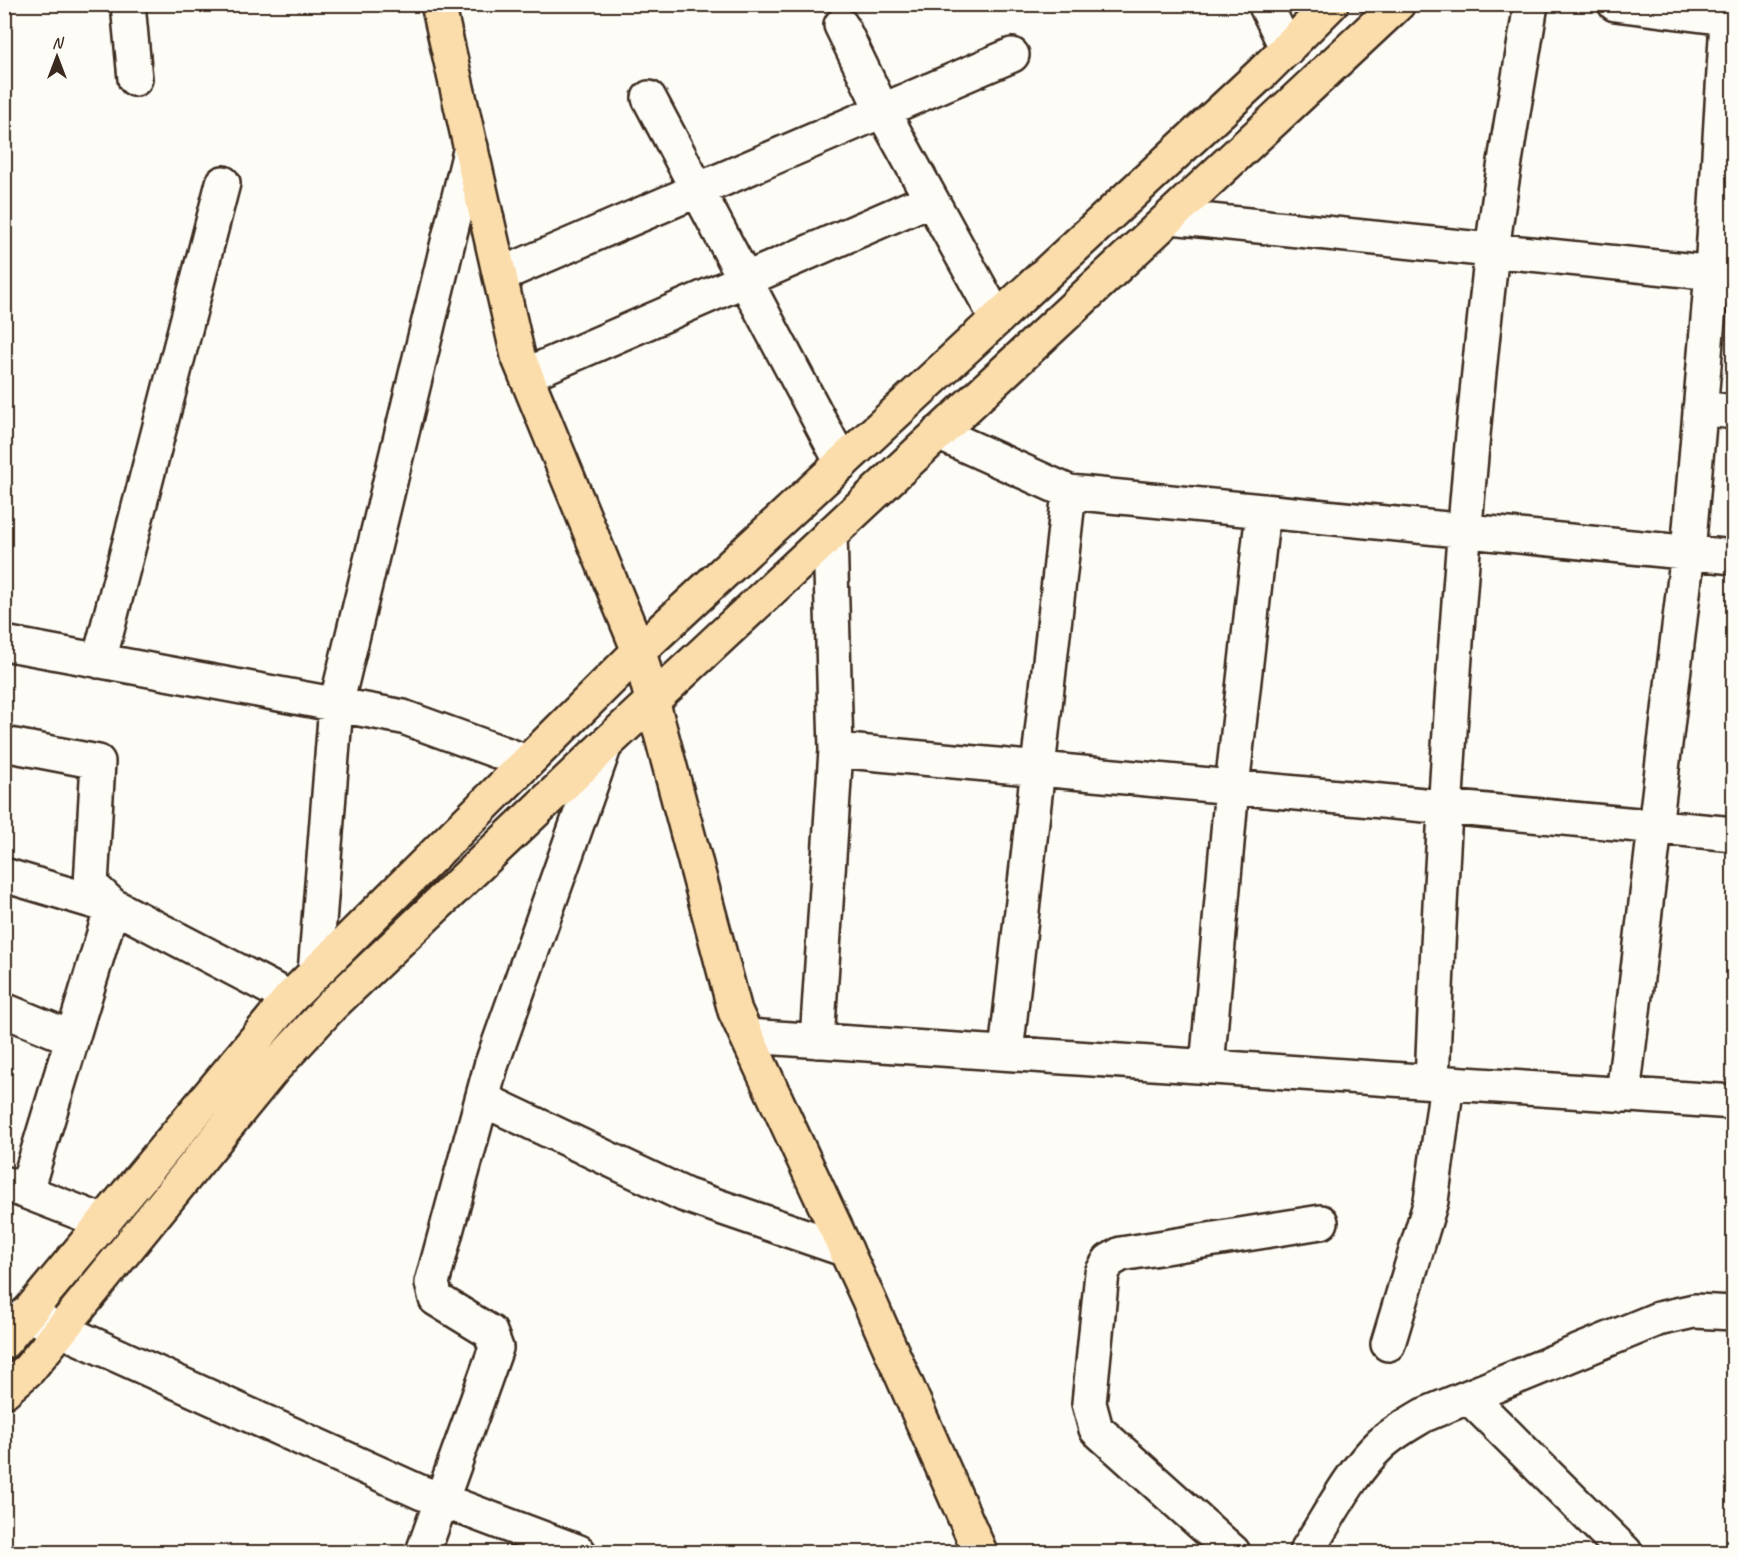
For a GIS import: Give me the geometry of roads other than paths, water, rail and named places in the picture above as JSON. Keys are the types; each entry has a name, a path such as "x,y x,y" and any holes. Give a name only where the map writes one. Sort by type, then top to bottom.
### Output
{"main road":[{"path":"438,4 518,356 639,651 735,1011 846,1250 980,1552"},
{"path":"4,1342 290,998 639,651 1287,49 1331,4"},
{"path":"4,1391 29,1369 273,1069 331,1006 652,700 1398,4"}],"street":[{"path":"128,4 135,80"},
{"path":"1265,4 1287,49"},
{"path":"1388,1344 1431,1201 1439,1082 1443,807 1465,531 1493,250 1531,4"},
{"path":"1615,4 1730,14 1723,273 1700,408 1688,552 1623,1095"},
{"path":"841,25 882,110 997,319"},
{"path":"500,275 1012,55"},
{"path":"649,98 842,463"},
{"path":"315,973 336,705 471,147"},
{"path":"99,661 223,183"},
{"path":"526,375 931,199"},
{"path":"1170,217 1723,273"},
{"path":"1700,408 1734,412"},
{"path":"938,433 1069,492 1734,557"},
{"path":"1006,1053 1069,492"},
{"path":"1207,1067 1232,787 1263,511"},
{"path":"817,1041 836,750 830,534"},
{"path":"4,643 418,722 527,762"},
{"path":"4,744 98,762 91,885 117,909"},
{"path":"423,1552 496,1347 490,1332 442,1305 432,1292 432,1283 482,1099 605,745"},
{"path":"836,750 1734,834"},
{"path":"4,876 117,909 290,998"},
{"path":"104,1222 15,1187 72,1038 117,909"},
{"path":"4,1010 72,1038"},
{"path":"747,1036 1734,1102"},
{"path":"482,1099 685,1195 846,1250"},
{"path":"1233,1552 1096,1429 1092,1422 1089,1403 1102,1273 1109,1261 1121,1254 1322,1222"},
{"path":"1306,1552 1361,1467 1381,1444 1402,1427 1424,1415 1658,1319 1694,1311 1734,1313"},
{"path":"26,1314 441,1500 579,1552"},
{"path":"1469,1397 1625,1552"}]}
